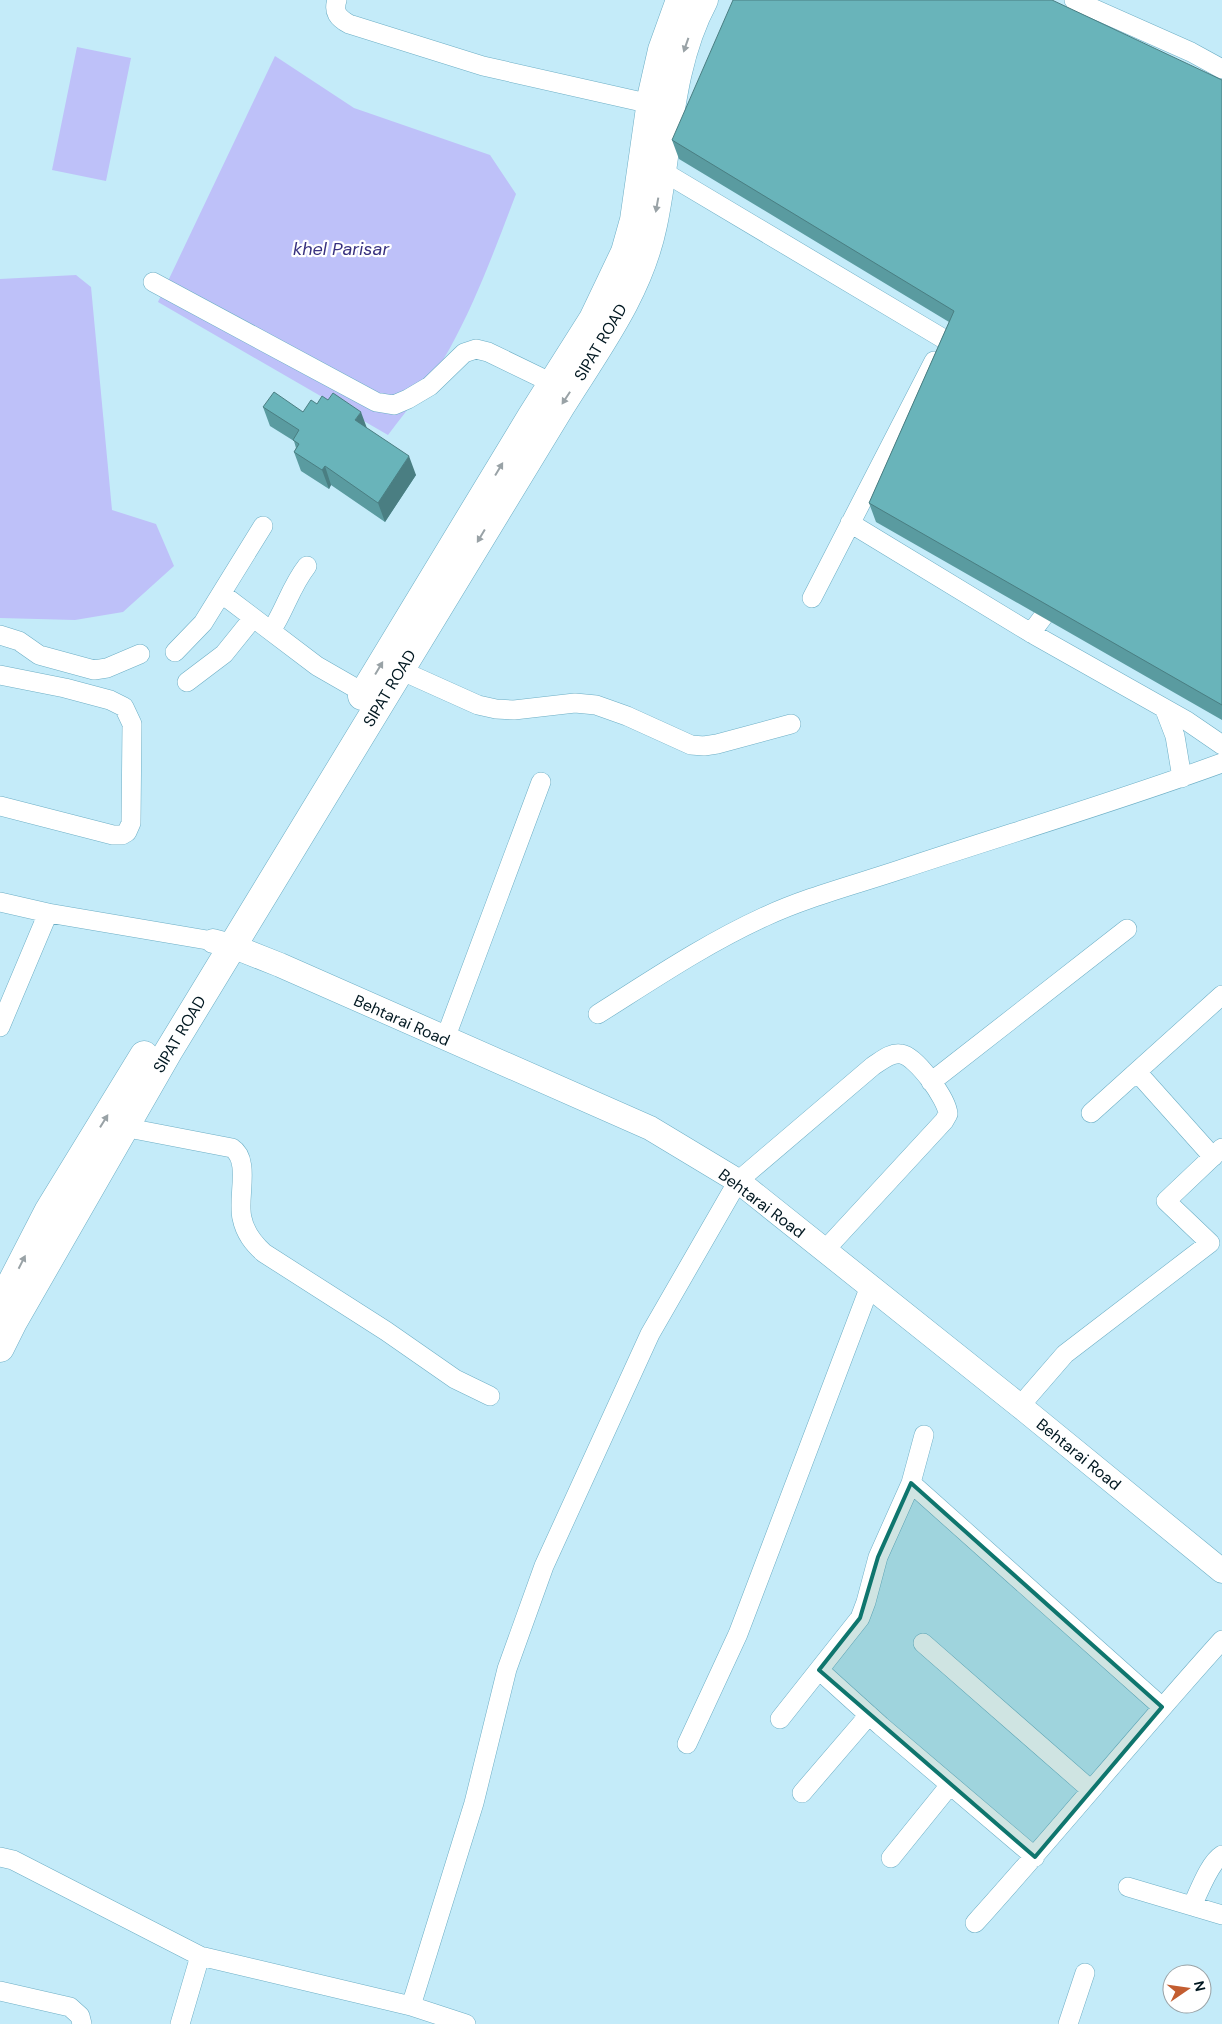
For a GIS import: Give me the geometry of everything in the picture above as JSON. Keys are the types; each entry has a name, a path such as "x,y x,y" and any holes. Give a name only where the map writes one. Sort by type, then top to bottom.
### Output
{"highway":[{"name":"SIPAT ROAD","path":"0,1348 223,943 364,692 592,319 625,252 634,220 650,104 662,50 680,0"},
{"name":"SIPAT ROAD","path":"0,1305 49,1210 400,670 556,414 617,318 639,274 653,226 674,89 683,52 704,0"}],"main road":[{"name":"Behtarai Road","path":"223,943 650,1128 738,1181 1219,1562"}],"street":[{"path":"338,0 336,12 339,19 348,24 483,66 650,104"},
{"path":"1074,0 1191,52 1222,69"},
{"path":"662,172 981,361"},
{"path":"153,282 376,402 394,405 408,399 430,386 464,353 476,349 488,352 552,383"},
{"path":"812,598 944,339"},
{"path":"850,523 1031,633 1186,721 1222,745"},
{"path":"175,652 203,623 263,526"},
{"path":"271,631 280,618 297,578 306,566"},
{"path":"1031,633 1052,603 1068,587"},
{"path":"222,594 317,666 364,692"},
{"path":"187,682 224,654 253,618"},
{"path":"0,635 19,641 39,655 94,670 107,668 140,654"},
{"path":"400,670 478,705 496,709 514,710 561,704 596,705 627,716 691,745 717,744 791,724"},
{"path":"0,675 64,688 110,700 124,707 132,724 130,823 127,832 122,835 113,834 0,806"},
{"path":"1165,710 1175,736 1182,778"},
{"path":"598,1014 694,953 765,917 962,848 1114,802 1222,763"},
{"path":"445,1039 542,782"},
{"path":"0,902 48,914 223,943"},
{"path":"0,1027 48,914"},
{"path":"930,1082 1127,930"},
{"path":"1091,1113 1222,995"},
{"path":"411,2006 474,1803 507,1669 544,1566 650,1334 738,1181 873,1066 892,1054 899,1053 917,1064 944,1100 948,1114 944,1121 824,1251"},
{"path":"1020,1406 1064,1354 1216,1248 1166,1201 1218,1152 1137,1072"},
{"path":"123,1127 232,1148 237,1151 242,1164 240,1209 242,1218 254,1244 264,1254 386,1331 455,1379 490,1396"},
{"path":"687,1744 738,1634 870,1286"},
{"path":"780,1719 860,1618 878,1557 911,1484 924,1435"},
{"path":"911,1484 1162,1707"},
{"path":"975,1923 1035,1857 1162,1707 1222,1640"},
{"path":"922,1643 1091,1790"},
{"path":"820,1670 869,1715 1035,1857"},
{"path":"802,1793 869,1715"},
{"path":"891,1858 950,1785"},
{"path":"1192,1906 1210,1871 1222,1855"},
{"path":"0,1857 13,1860 200,1956 411,2006 456,2022"},
{"path":"1128,1887 1222,1915"},
{"path":"180,2024 200,1956"},
{"path":"1068,2024 1085,1973"},
{"path":"0,1991 70,2007 80,2016 82,2024"}],"highlighted area":[{"path":"911,1483 1162,1707 1035,1857 819,1670 860,1618 878,1557"}],"water":[{"path":"77,47 131,58 106,181 52,170"},
{"name":"khel Parisar","path":"275,56 354,108 490,155 516,194 477,291 450,348 428,382 388,435 158,302"},
{"path":"76,275 91,287 112,510 156,524 174,566 123,612 75,620 0,618 0,279"}],"building":[{"path":"733,0 1052,0 1222,80 1222,705 869,503 954,311 672,140"},
{"path":"274,392 303,412 311,400 317,404 322,396 328,400 333,393 361,412 355,420 409,456 378,503 325,466 322,470 294,452 299,444 293,440 299,430 263,407"}]}
